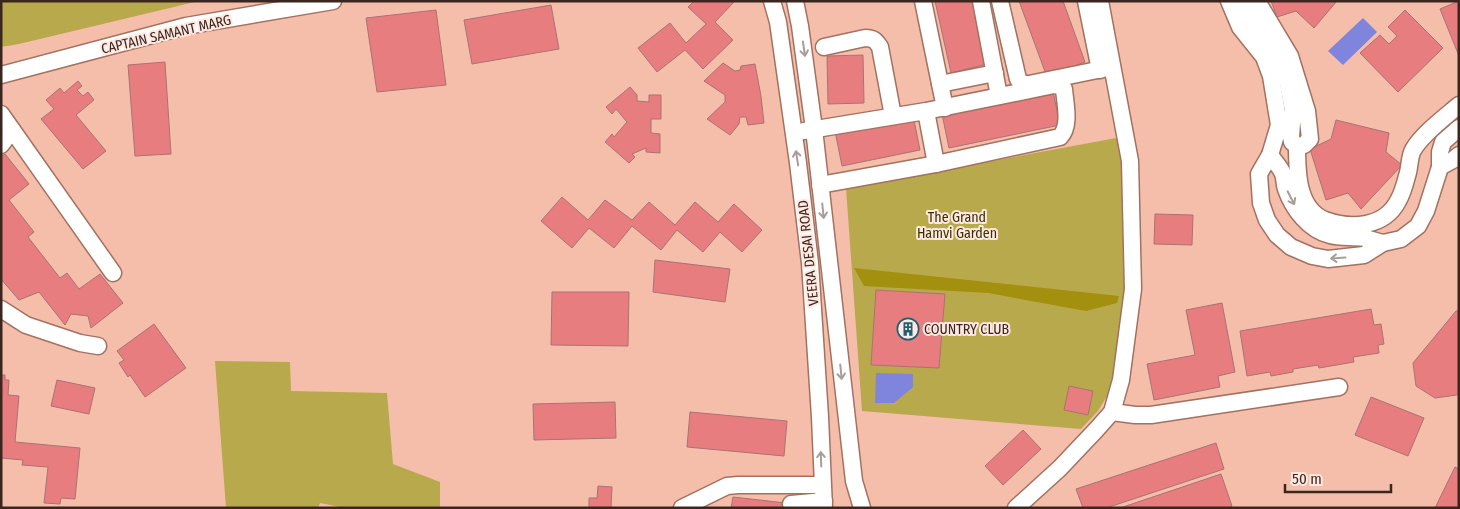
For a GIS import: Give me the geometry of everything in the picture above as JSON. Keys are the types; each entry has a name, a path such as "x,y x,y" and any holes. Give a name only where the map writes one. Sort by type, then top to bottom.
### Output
{"street":[{"name":"CAPTAIN SAMANT MARG","path":"1,75 186,26 333,1"},
{"path":"923,1 945,108"},
{"path":"982,1 999,96"},
{"path":"1000,1 1018,78 1022,84 1106,68"},
{"path":"1016,508 1060,468 1112,412 1120,380 1133,289 1130,161 1106,68 1086,1"},
{"path":"1100,1 1106,68"},
{"path":"1229,1 1240,27 1264,57 1271,76 1279,125 1270,155 1259,174 1260,203 1267,220 1277,235 1291,247 1312,256 1337,258 1364,255 1383,243 1401,239 1418,226 1426,211 1440,167 1440,152 1443,142 1459,128"},
{"path":"1241,1 1253,25 1287,78 1293,110 1292,142 1297,146 1304,145 1310,139 1307,111 1290,56 1257,1"},
{"path":"773,6 800,3 802,35 854,481 862,508"},
{"name":"VEERA DESAI ROAD","path":"773,6 778,22 810,262 823,498"},
{"path":"824,47 866,38 872,38 877,41 893,116"},
{"path":"940,84 995,72"},
{"path":"793,132 945,108 1054,85 1064,89 1066,121 1064,133 1060,137 936,164 820,186"},
{"path":"1297,146 1298,179 1304,199 1310,209 1320,218 1336,224 1349,226 1367,224 1382,220 1394,208 1399,201 1408,175 1412,152 1440,121 1459,105"},
{"path":"926,111 936,164"},
{"path":"1,114 113,273"},
{"path":"1,146 12,130"},
{"path":"1270,155 1283,174 1285,187 1290,198 1298,212 1309,225 1319,232 1340,238 1364,238 1383,243"},
{"path":"1440,167 1459,155"},
{"path":"1,309 26,325 80,343 98,346"},
{"path":"813,313 834,311"},
{"path":"1112,412 1151,415 1339,387"},
{"path":"682,508 727,486 738,485 823,498"},
{"path":"791,504 823,498"}],"green space":[{"path":"1,1 199,1 1,47"},
{"name":"The Grand Hamvi Garden","path":"1116,138 1121,145 1126,160 1129,288 1117,380 1098,411 1081,429 862,411 846,188"},
{"path":"215,361 290,362 291,391 387,393 393,464 440,482 440,508 345,508 320,503 318,508 226,508"}],"shaded area":[{"path":"854,268 1119,296 1117,303 1086,311 988,293 864,286"}],"water":[{"path":"1363,18 1377,32 1343,65 1328,51"},
{"path":"876,373 913,374 913,387 894,403 875,403"}],"building":[{"path":"694,1 735,1 715,22 733,40 703,69 685,50 657,72 638,48 670,23 686,43 706,24 688,7"},
{"path":"935,1 973,1 987,64 951,73"},
{"path":"1019,1 1063,1 1085,62 1047,77"},
{"path":"1271,1 1337,1 1314,28 1296,11 1277,17"},
{"path":"1459,1 1459,56 1440,9"},
{"path":"551,5 559,49 472,64 464,20"},
{"path":"436,10 446,85 377,92 366,18"},
{"path":"1405,10 1443,48 1398,92 1360,53 1380,35 1389,44 1397,36 1388,27"},
{"path":"863,55 864,103 828,104 827,56"},
{"path":"165,62 171,154 135,156 128,65"},
{"path":"723,63 735,71 740,70 741,66 755,64 764,123 748,125 746,117 740,117 739,124 730,135 707,119 725,102 725,95 704,81"},
{"path":"78,81 82,86 77,90 83,96 88,92 94,100 76,115 106,151 83,169 41,119 54,109 46,100 60,88 64,93"},
{"path":"630,87 637,95 637,101 649,102 649,95 661,95 661,119 651,119 651,133 660,134 660,153 646,152 646,148 632,154 635,157 629,163 605,142 612,134 614,137 627,122 616,109 612,114 606,107"},
{"path":"1053,91 1060,125 949,148 942,114"},
{"path":"913,115 920,150 842,166 835,131"},
{"path":"1336,120 1389,133 1386,152 1402,165 1361,209 1348,193 1326,200 1310,149 1331,139"},
{"path":"5,154 29,184 9,200 34,232 28,237 60,278 67,273 79,289 100,274 123,303 91,328 88,316 71,314 65,325 39,292 19,300 1,279 1,157"},
{"path":"562,197 588,220 605,200 632,220 649,202 675,225 695,202 718,222 734,204 762,230 742,252 720,232 703,252 677,230 661,250 632,226 614,248 589,228 572,248 541,221"},
{"path":"1155,214 1193,215 1192,245 1154,244"},
{"path":"655,260 730,269 725,302 653,292"},
{"name":"COUNTRY CLUB","path":"876,290 945,294 939,368 871,365"},
{"path":"552,292 629,292 628,346 551,345"},
{"path":"1222,303 1235,372 1218,376 1220,387 1154,400 1147,364 1195,355 1186,310"},
{"path":"1371,309 1374,325 1381,324 1384,344 1378,345 1379,353 1353,357 1354,362 1319,368 1318,365 1293,369 1293,372 1271,376 1270,372 1247,376 1240,331"},
{"path":"1456,311 1459,311 1459,393 1457,395 1435,398 1416,386 1413,363"},
{"path":"154,324 186,368 145,397 119,363 124,360 117,351"},
{"path":"1,375 5,375 5,380 9,380 8,395 19,396 15,442 80,448 75,499 61,498 60,504 44,503 48,467 22,465 23,460 1,458"},
{"path":"57,380 95,388 89,414 51,406"},
{"path":"1069,386 1093,391 1088,415 1064,410"},
{"path":"1371,397 1424,418 1408,456 1355,435"},
{"path":"615,402 616,438 534,440 533,404"},
{"path":"690,412 787,421 784,456 687,447"},
{"path":"1023,430 1041,449 1003,485 985,466"},
{"path":"1216,443 1224,469 1106,508 1083,508 1076,489"},
{"path":"1455,467 1459,469 1459,508 1435,508"},
{"path":"1221,474 1232,506 1228,508 1120,508"},
{"path":"598,486 612,487 611,508 589,508 589,498 597,498"},
{"path":"733,497 786,503 785,508 731,508"}],"place":[{"name":"COUNTRY CLUB","path":"908,329"}]}
